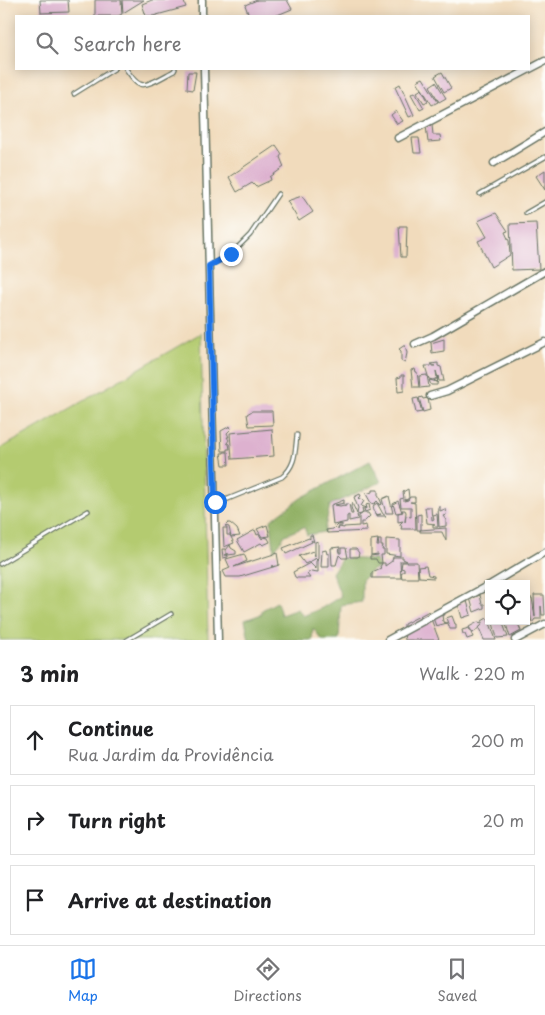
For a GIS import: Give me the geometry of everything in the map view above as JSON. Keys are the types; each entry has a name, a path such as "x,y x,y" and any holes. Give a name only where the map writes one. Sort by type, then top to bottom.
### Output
{"street":[{"path":"202,0 202,15"},
{"path":"530,69 545,61"},
{"path":"204,70 218,640"},
{"path":"398,138 528,70"},
{"path":"494,163 545,132"},
{"path":"415,344 433,336 545,271"},
{"path":"430,396 448,391 545,342"},
{"path":"497,580 545,552"},
{"path":"388,640 485,587"},
{"path":"515,640 545,624"}],"lane":[{"path":"74,94 112,70"},
{"path":"127,70 140,84 146,85 173,70"},
{"path":"480,194 545,157"},
{"path":"209,266 231,254 250,235 278,194"},
{"path":"526,213 545,202"},
{"path":"215,502 228,499 282,477 289,471 294,462 297,435"},
{"path":"0,564 88,511"},
{"path":"127,640 171,614"}],"green space":[{"path":"201,333 208,640 0,640 0,449"},
{"path":"370,461 381,482 330,505 324,532 307,535 304,527 285,535 274,551 271,520 301,498"},
{"path":"342,558 376,560 379,568 372,570 362,580 362,602 341,605 339,640 322,640 313,628 312,640 249,640 245,620 262,614 262,610 277,602 281,615 298,609 303,616 322,608 341,596 332,573"}],"building":[{"path":"40,0 68,0 69,12 41,13"},
{"path":"95,0 121,0 122,14 95,15"},
{"path":"122,0 144,0 123,13"},
{"path":"152,0 183,0 186,7 157,15 146,15 142,4"},
{"path":"257,0 287,0 292,9 277,15 249,15 245,5"},
{"path":"188,72 196,72 193,90 187,89"},
{"path":"442,72 451,88 444,92 435,76"},
{"path":"423,78 438,102 432,105 417,81"},
{"path":"436,82 446,98 439,102 430,86"},
{"path":"400,84 414,115 409,117 395,87"},
{"path":"422,89 428,101 424,103 417,92"},
{"path":"415,92 424,108 420,110 411,94"},
{"path":"396,111 403,121 397,124 391,115"},
{"path":"432,125 433,135 440,135 441,141 428,142 426,126"},
{"path":"412,138 419,138 421,153 414,153"},
{"path":"276,145 282,154 280,157 284,167 270,177 271,180 256,187 252,183 237,192 229,177"},
{"path":"545,170 545,190 536,176"},
{"path":"302,196 313,212 299,221 287,201"},
{"path":"496,213 508,231 505,232 509,241 510,255 491,267 478,241 487,237 478,221"},
{"path":"536,223 539,269 512,270 510,224"},
{"path":"399,226 407,226 406,257 401,257"},
{"path":"444,339 444,351 432,353 431,343"},
{"path":"405,345 407,353 405,363 401,361 401,351 399,349"},
{"path":"438,363 438,366 441,367 444,381 439,381 436,371 437,378 429,379 425,366 435,366 431,364"},
{"path":"415,369 419,387 413,387 411,370"},
{"path":"401,375 404,375 404,391 398,392 397,378 401,377"},
{"path":"427,375 429,387 420,388 419,376"},
{"path":"429,380 437,382 437,385 431,385"},
{"path":"422,397 423,399 428,398 430,410 423,412 419,398"},
{"path":"418,398 422,412 416,413 413,399"},
{"path":"252,411 272,411 273,425 249,426 247,414"},
{"path":"230,426 231,429 227,433 229,440 227,443 230,449 222,451 221,431"},
{"path":"272,429 274,456 232,459 230,433"},
{"path":"228,452 229,465 223,465 221,453"},
{"path":"408,489 409,498 404,499 404,501 408,500 410,497 415,497 415,502 410,502 415,503 416,529 401,529 402,525 399,525 403,521 398,522 398,513 403,512 402,510 406,512 405,522 406,516 411,517 411,507 401,507 400,499 404,498 403,492"},
{"path":"372,490 378,490 382,504 379,505 377,501 374,504 371,503 366,494 372,492"},
{"path":"360,494 361,496 358,499 360,498 364,501 361,506 367,508 366,505 369,504 370,510 365,512 364,509 366,508 362,508 362,514 357,515 358,519 349,521 349,515 347,516 347,522 333,525 331,505 344,500 344,503 335,505 344,505 345,507 345,504 349,504 351,514 353,514 352,503 357,514 358,508 354,497"},
{"path":"389,496 393,513 386,513 382,499"},
{"path":"398,501 402,512 396,513 393,504"},
{"path":"377,503 386,516 375,516 381,514 375,515 373,506"},
{"path":"425,507 431,507 432,520 434,519 433,515 437,514 438,527 433,527 433,524 435,524 427,523"},
{"path":"438,507 440,507 440,511 445,509 446,515 443,516 446,520 446,526 439,527"},
{"path":"363,513 368,513 370,516 364,522 361,522 361,526 366,525 367,531 327,533 326,530 333,529 337,525 342,524 342,526 338,526 338,530 339,527 359,526 359,516"},
{"path":"421,514 421,530 417,530 417,515"},
{"path":"228,523 237,529 240,536 231,537 229,527 225,526"},
{"path":"267,525 270,536 262,537 257,529"},
{"path":"223,528 227,528 227,535 230,535 234,543 224,547"},
{"path":"446,528 446,541 442,532 420,532 420,530"},
{"path":"255,530 262,539 264,537 268,538 270,542 263,545 261,543 244,552 237,540"},
{"path":"310,535 312,535 314,542 311,540 312,542 286,554 283,548 310,539"},
{"path":"378,539 377,546 379,546 378,540 381,540 382,550 384,550 384,555 381,555 382,563 378,563 376,559 370,559 370,556 378,555 371,555 371,540"},
{"path":"386,539 400,540 400,556 386,554"},
{"path":"318,541 318,558 315,557 315,559 305,564 299,556 313,551 315,556 315,542"},
{"path":"230,545 236,551 236,554 228,555 228,553 227,555 228,557 223,558 222,549 225,549 226,556 226,550"},
{"path":"340,547 339,553 341,553 341,548 346,548 348,558 342,558 339,555 336,565 332,565 331,548"},
{"path":"350,549 356,549 359,553 358,557 350,557"},
{"path":"326,550 327,554 329,553 329,567 321,567 322,551"},
{"path":"277,553 279,565 240,577 226,577 223,571 230,568 226,559 244,554 247,561 234,567"},
{"path":"393,557 403,557 407,561 400,561 401,578 372,578 372,572 381,568 382,563 385,563 385,566 392,561"},
{"path":"318,560 318,572 311,571 307,574 310,578 295,577 293,572 310,563 316,569 316,561"},
{"path":"402,562 417,562 418,578 402,578 401,573 404,569 401,568"},
{"path":"426,566 428,575 434,576 434,578 419,577 418,567"},
{"path":"480,595 484,608 474,612 470,598"},
{"path":"534,595 544,595 545,615 542,615 541,606 541,619 535,619 532,623 530,598 532,598 535,617"},
{"path":"467,601 471,615 462,618 458,604"},
{"path":"429,611 431,616 404,630 404,624"},
{"path":"444,612 445,615 442,615 443,622 447,623 436,626 433,618"},
{"path":"452,616 456,629 450,629 446,618"},
{"path":"431,619 439,640 405,640 404,632"},
{"path":"485,619 485,625 491,625 496,640 484,640 479,628 482,625 473,633 469,627 478,622 482,623"},
{"path":"494,625 504,625 508,637 497,638"},
{"path":"506,625 519,625 521,631 510,637"},
{"path":"469,628 473,637 467,639 462,630"}],"route":[{"path":"215,502 209,266 231,254"}]}
